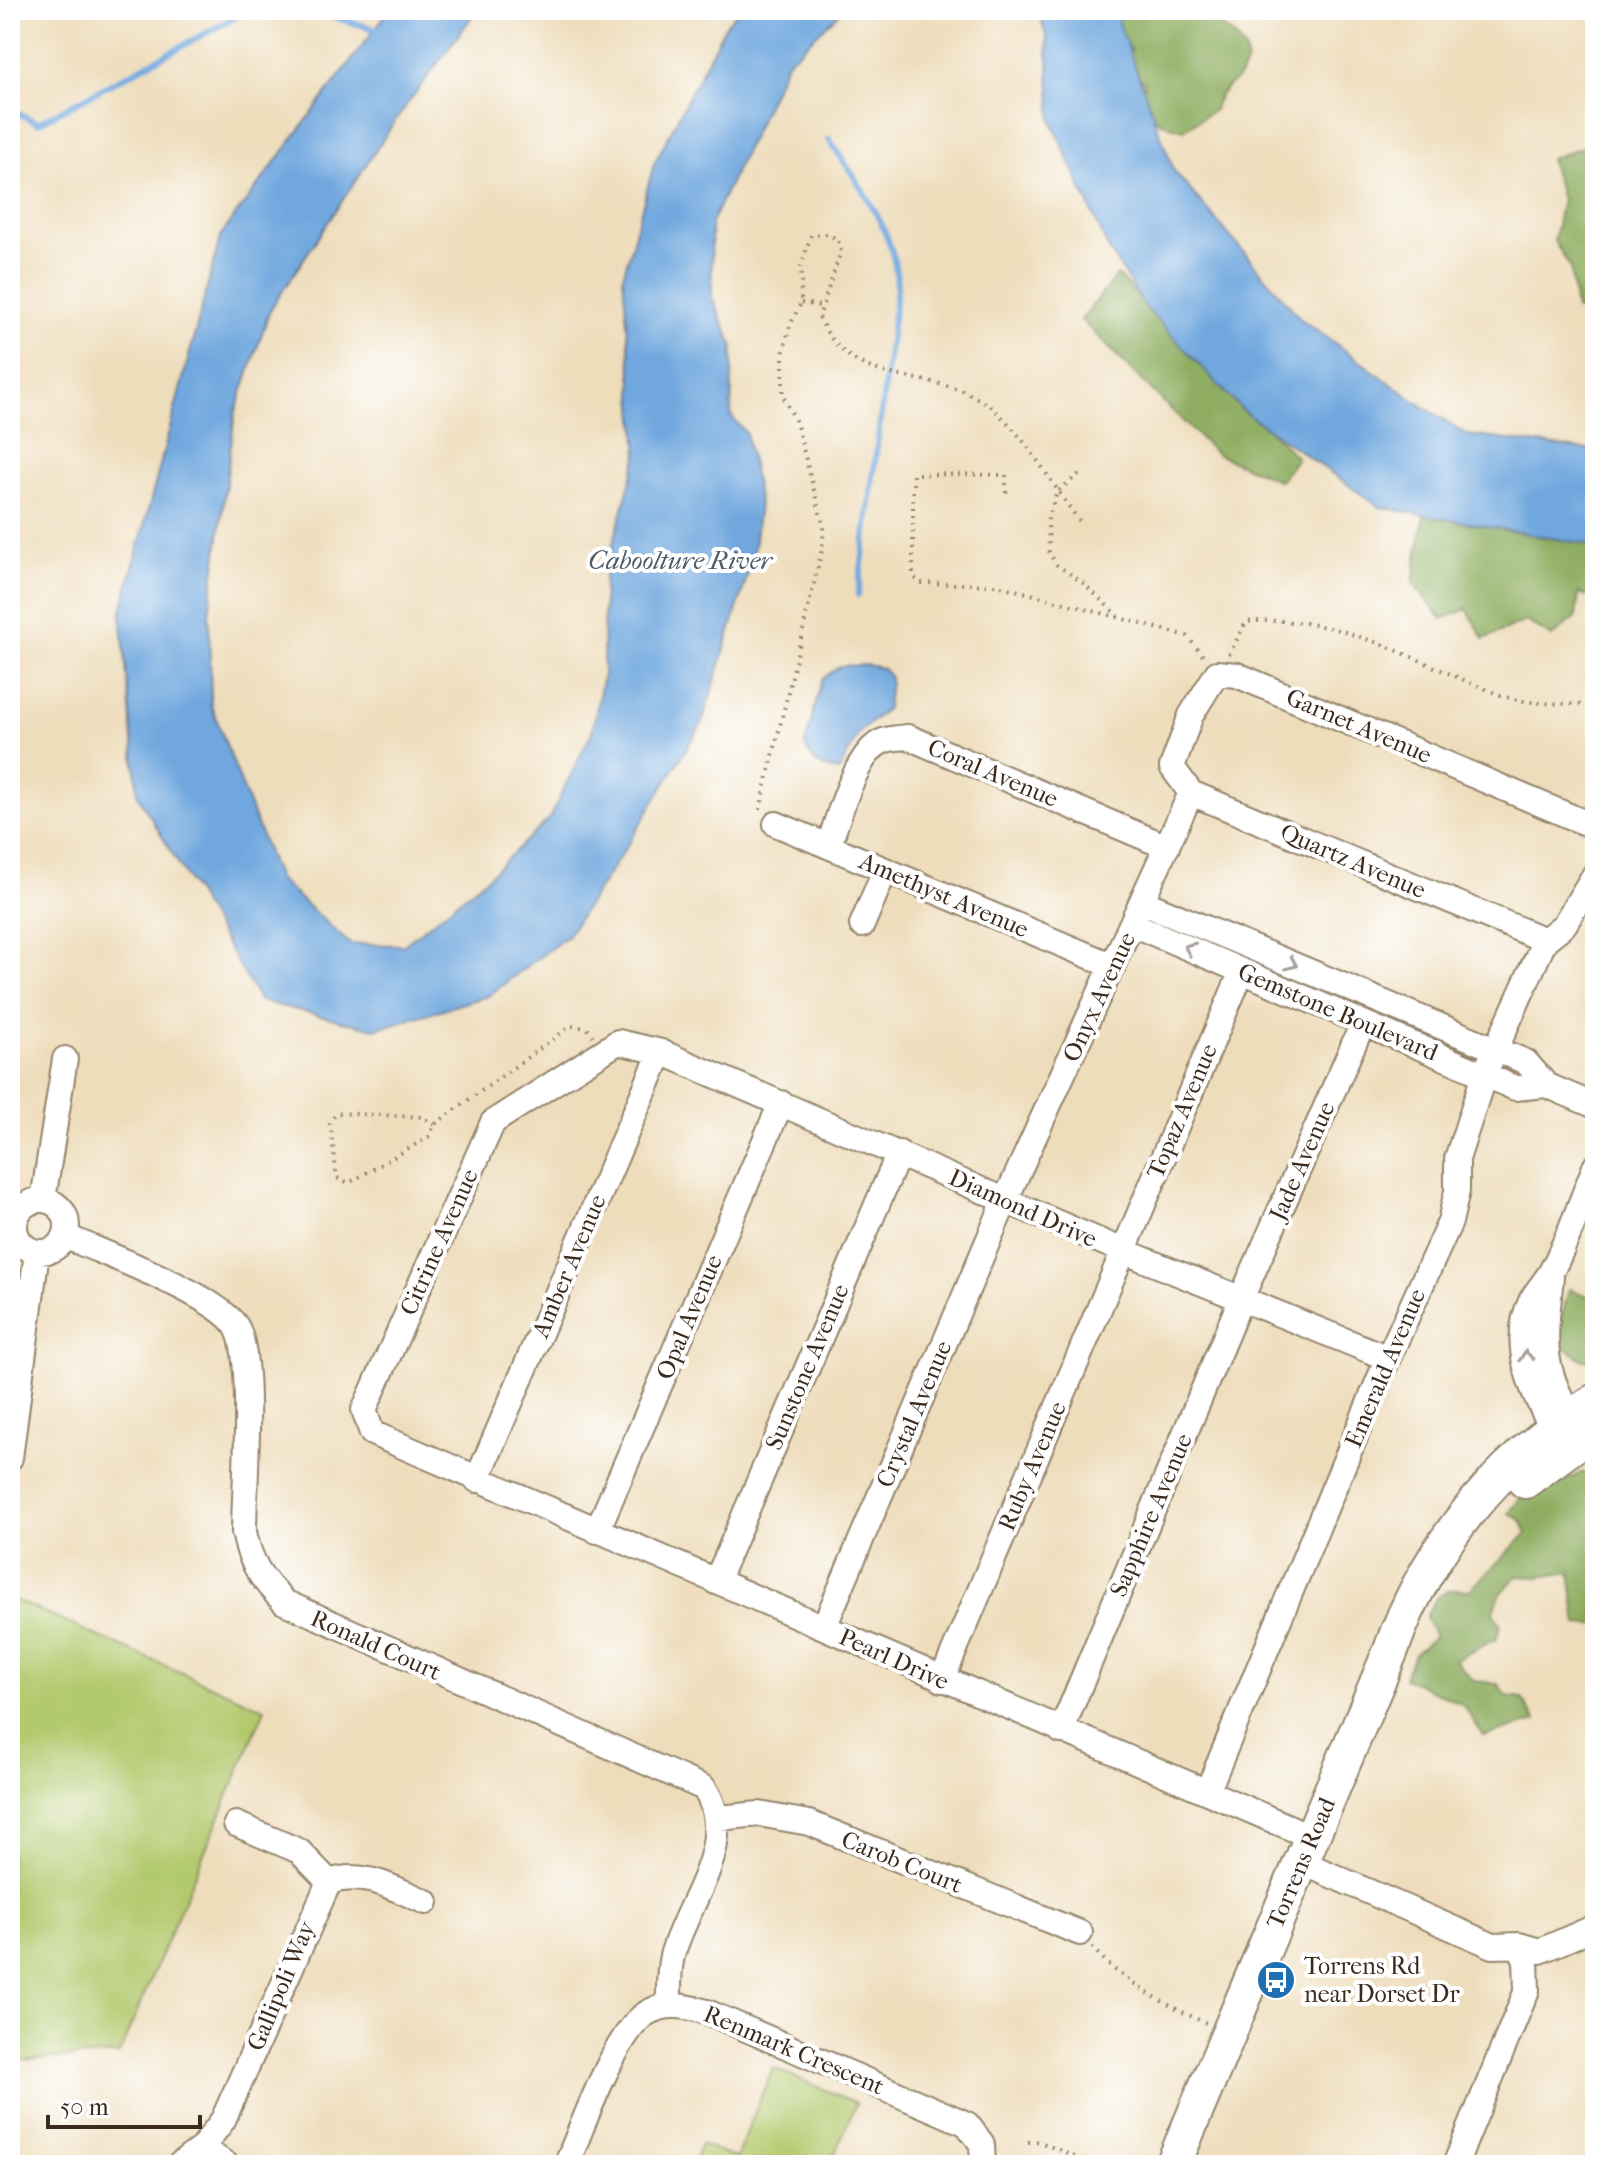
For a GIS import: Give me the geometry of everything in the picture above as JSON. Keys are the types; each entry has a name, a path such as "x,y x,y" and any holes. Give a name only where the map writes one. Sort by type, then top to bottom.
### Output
{"main road":[{"name":"Torrens Road","path":"1173,2165 1391,1650 1407,1603 1456,1528 1495,1481 1577,1427"}],"street":[{"path":"1191,793 1172,767 1191,715 1217,673"},
{"name":"Garnet Avenue","path":"1217,673 1237,675 1595,827"},
{"name":"Coral Avenue","path":"829,845 855,774 867,755 880,741 908,737 1167,847"},
{"name":"Onyx Avenue","path":"1005,1201 1191,793"},
{"name":"Quartz Avenue","path":"1191,793 1545,940"},
{"name":"Amethyst Avenue","path":"776,824 1113,966"},
{"path":"862,925 885,870"},
{"path":"1545,940 1564,925 1595,874"},
{"name":"Gemstone Boulevard","path":"1138,913 1242,971 1484,1075 1515,1088 1546,1085"},
{"name":"Gemstone Boulevard","path":"1138,913 1526,1062 1546,1085 1595,1106"},
{"name":"Emerald Avenue","path":"1207,1792 1388,1358 1450,1222 1457,1191 1457,1159 1484,1075 1545,940"},
{"name":"Topaz Avenue","path":"1123,1251 1242,971"},
{"name":"Jade Avenue","path":"1241,1299 1363,1023"},
{"name":"Citrine Avenue","path":"477,1480 372,1433 364,1410 493,1122 618,1042 661,1052"},
{"name":"Diamond Drive","path":"661,1052 1123,1251 1388,1358"},
{"name":"Amber Avenue","path":"477,1480 661,1052"},
{"path":"43,1200 65,1059"},
{"name":"Opal Avenue","path":"597,1531 781,1103"},
{"name":"Sunstone Avenue","path":"716,1582 899,1153"},
{"name":"Torrens Road","path":"1577,1427 1532,1388 1525,1361 1525,1332 1530,1304 1551,1271 1595,1167"},
{"path":"43,1200 61,1210 67,1222 65,1236 54,1248 37,1252 19,1238 14,1214 31,1202 43,1200"},
{"name":"Crystal Avenue","path":"824,1627 1005,1201"},
{"name":"Ronald Court","path":"65,1236 212,1304 238,1328 246,1359 244,1532 249,1559 263,1581 284,1602 689,1780 704,1788 719,1818"},
{"name":"Ruby Avenue","path":"942,1680 1123,1251"},
{"path":"10,1458 37,1252"},
{"name":"Sapphire Avenue","path":"1061,1731 1241,1299"},
{"name":"Pearl Drive","path":"477,1480 1207,1792 1443,1922 1468,1920 1483,1924 1519,1945"},
{"name":"Carob Court","path":"719,1818 759,1814 809,1823 1080,1933"},
{"path":"566,2165 609,2066 629,2031 646,2013 669,2005 673,1954 718,1841 719,1818"},
{"path":"236,1824 299,1851 329,1882 350,1875 371,1879 426,1902"},
{"name":"Gallipoli Way","path":"179,2165 202,2148 223,2120 329,1882"},
{"path":"1455,2165 1513,2028 1518,2010 1512,1961 1519,1945 1536,1934 1565,1926 1592,1928"},
{"name":"Renmark Crescent","path":"669,2005 707,2012 967,2124 982,2144 983,2165"},
{"path":"202,2148 227,2165"}],"path":[{"path":"776,824 764,817 760,809 773,748 781,732 780,721 822,550 824,528 796,422 783,396 783,355 790,325 801,303 801,266 805,244 817,232 838,240 841,251 820,306 819,317 841,352 865,367 886,375 932,380 984,402 1004,418 1081,523"},
{"path":"801,303 820,306"},
{"path":"1006,493 1006,475 913,474 913,576 920,583 997,585 1187,636 1217,673 1242,625 1280,618 1355,632 1506,697 1595,706"},
{"path":"1079,474 1057,492 1048,519 1049,552 1057,565 1082,582 1120,618"},
{"path":"434,1125 423,1117 336,1113 330,1124 337,1178 349,1183 430,1136 434,1125 571,1026 587,1028 602,1052"},
{"path":"1080,1933 1107,1966 1181,2012 1206,2023"},
{"path":"1028,2142 1038,2141 1093,2165"}],"green space":[{"path":"1111,10 1211,10 1211,20 1231,33 1246,53 1244,69 1220,96 1214,110 1184,130 1168,125 1156,119 1144,102 1140,94 1145,82 1129,73 1125,62 1132,49 1119,43"},
{"path":"1595,142 1592,232 1595,235 1595,308 1576,310 1570,267 1554,241 1562,199 1550,159"},
{"path":"1117,275 1297,458 1280,481 1216,454 1081,320"},
{"path":"1424,515 1595,546 1595,599 1579,593 1576,617 1552,637 1526,621 1484,639 1467,609 1442,619 1413,583"},
{"path":"1569,1289 1595,1299 1595,1360 1583,1360 1560,1344 1559,1327"},
{"path":"1583,1472 1595,1479 1595,1625 1577,1624 1570,1572 1540,1577 1516,1576 1500,1595 1493,1613 1501,1625 1496,1639 1455,1660 1474,1681 1497,1683 1507,1696 1522,1698 1536,1721 1484,1736 1462,1704 1404,1678 1414,1654 1435,1637 1426,1617 1442,1593 1470,1590 1527,1533 1521,1520 1509,1513 1525,1492 1546,1490"},
{"path":"10,1598 265,1709 119,2054 10,2061"},
{"path":"773,2068 856,2103 830,2165 692,2165 701,2144 736,2158"}],"water":[{"name":"Caboolture River","path":"389,10 477,10 397,118 270,310 235,414 209,614 211,705 278,879 350,944 404,945 488,877 549,819 592,732 603,675 604,577 638,454 623,276 654,164 726,24 739,10 843,10 787,62 711,223 712,298 733,345 731,416 746,433 759,503 753,557 702,723 627,846 567,936 488,996 375,1029 260,1001 138,796 121,613 221,235"},
{"path":"1038,10 1114,10 1174,171 1301,319 1468,435 1595,451 1595,546 1380,507 1243,411 1146,308 1109,250 1052,122 1047,38"},
{"path":"840,666 883,668 890,678 887,708 859,733 839,771 826,768 814,760 805,745 822,679"}],"waterway":[{"path":"10,109 38,123 249,10"},
{"path":"309,10 382,31"},
{"path":"829,139 883,228 895,267 897,287 858,595"}],"place":[{"name":"Torrens Rd near Dorset Dr","path":"1276,1980"}]}
